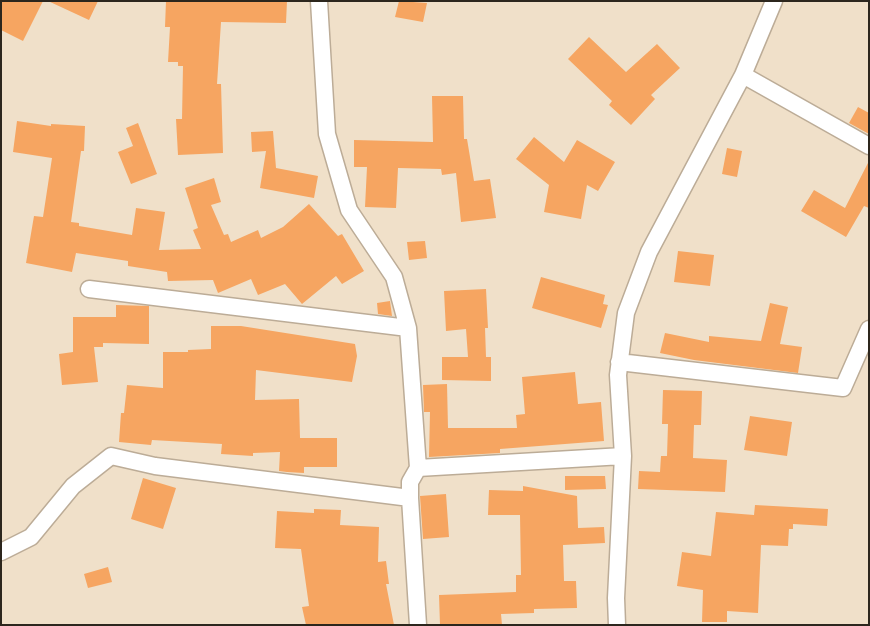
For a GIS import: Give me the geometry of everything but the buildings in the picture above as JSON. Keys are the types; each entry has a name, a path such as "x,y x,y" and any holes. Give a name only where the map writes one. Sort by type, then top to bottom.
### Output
{"street":[{"path":"320,1 327,134 349,210 394,276 408,328 418,468 410,482 418,625"},
{"path":"618,625 616,598 623,456 619,362 626,313 649,252 744,75 774,1"},
{"path":"744,75 869,146"},
{"path":"89,289 408,328"},
{"path":"619,362 843,388 869,329"},
{"path":"1,552 32,537 73,486 111,456 155,466 410,498"},
{"path":"418,468 623,456"}]}
